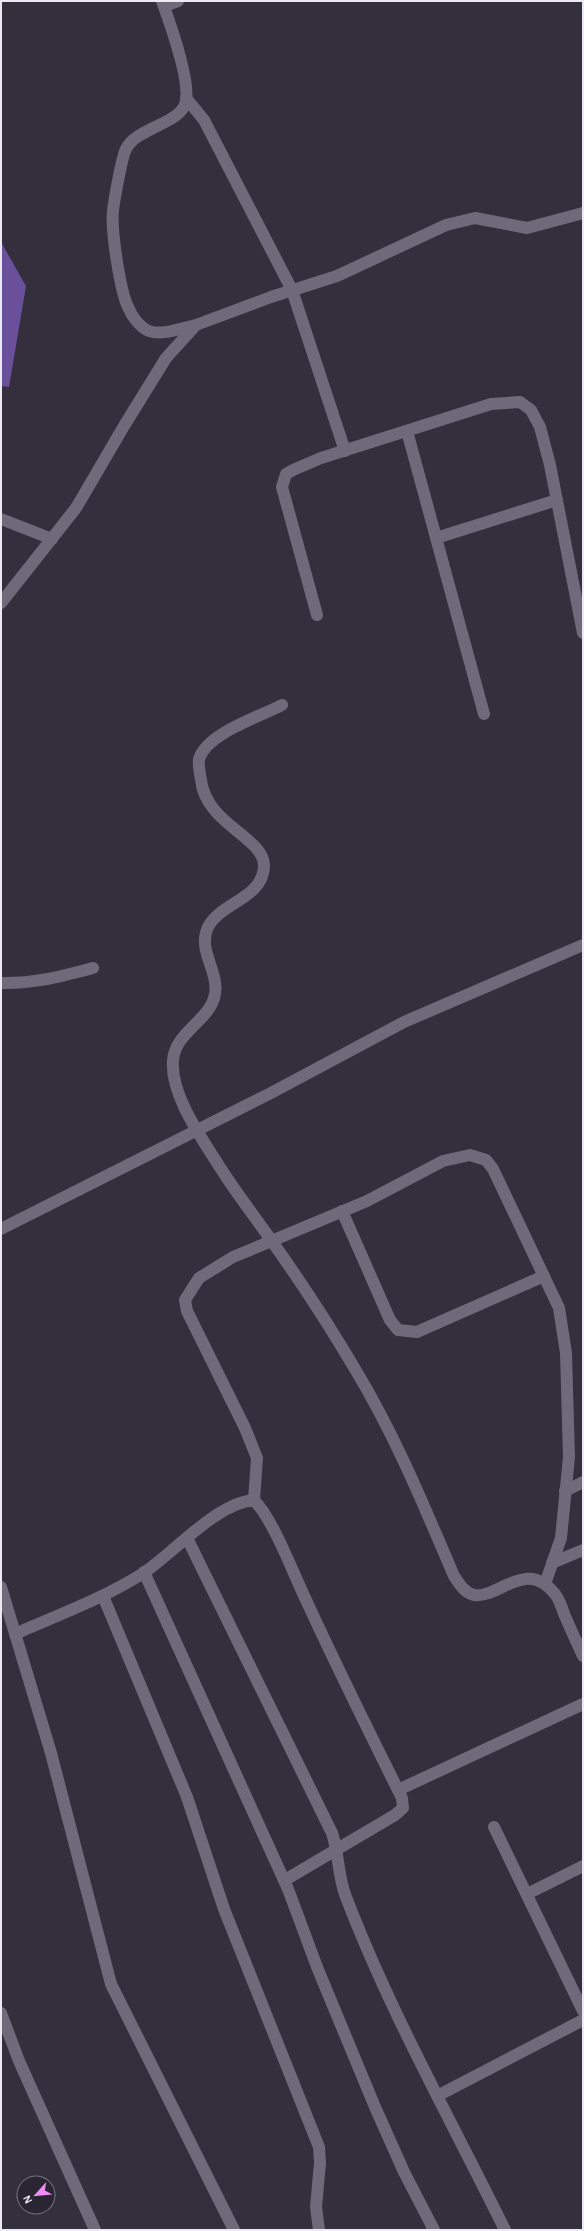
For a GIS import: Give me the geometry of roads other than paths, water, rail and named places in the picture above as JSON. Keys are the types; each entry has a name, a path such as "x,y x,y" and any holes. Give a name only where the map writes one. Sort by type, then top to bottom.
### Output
{"street":[{"path":"178,1 163,4 182,65 186,98 181,112 143,133 126,148 112,212 116,257 128,309 140,325 149,331 160,333 196,326 292,290 337,276 446,225 475,218 527,228 583,214"},
{"path":"186,98 204,120 292,290 345,451"},
{"path":"1,603 76,508 166,358 196,326"},
{"path":"317,615 282,488 286,474 345,451 491,404 520,402 531,410 540,427 557,500 583,633"},
{"path":"407,431 484,714"},
{"path":"436,538 557,500"},
{"path":"1,519 52,539"},
{"path":"282,705 212,739 199,761 202,791 212,809 230,827 259,850 264,858 264,869 259,882 249,895 224,909 209,925 204,940 214,977 216,991 212,1006 179,1043 173,1056 173,1070 180,1096 197,1131 226,1178 272,1241 360,1377 399,1448 454,1576 466,1591 474,1595 483,1594 509,1583 528,1578 545,1584 556,1594 583,1656"},
{"path":"1,1229 197,1131 404,1022 583,945"},
{"path":"1,983 43,981 94,968"},
{"path":"285,1880 395,1815 403,1808 402,1798 359,1715 278,1541 260,1506 254,1500 257,1458 246,1428 187,1312 185,1300 199,1278 233,1257 367,1201 443,1161 470,1155 486,1160 493,1168 559,1308 566,1353 569,1457 561,1538 545,1584"},
{"path":"342,1211 390,1320 398,1330 416,1332 544,1276"},
{"path":"565,1491 583,1482"},
{"path":"15,1634 103,1596 159,1562 187,1538 228,1508 244,1501 254,1500"},
{"path":"187,1538 332,1832 337,1849 345,1896 389,1996 506,2230"},
{"path":"552,1563 583,1550"},
{"path":"144,1572 285,1880 317,1967 374,2107 404,2172 434,2230"},
{"path":"1,1587 51,1753 111,1984 234,2230"},
{"path":"103,1596 187,1797 224,1909 319,2148 320,2163 316,2207 319,2230"},
{"path":"398,1790 583,1704"},
{"path":"494,1827 583,2011"},
{"path":"527,1894 583,1866"},
{"path":"1,2013 19,2061 95,2230"},
{"path":"439,2096 583,2020"}]}
